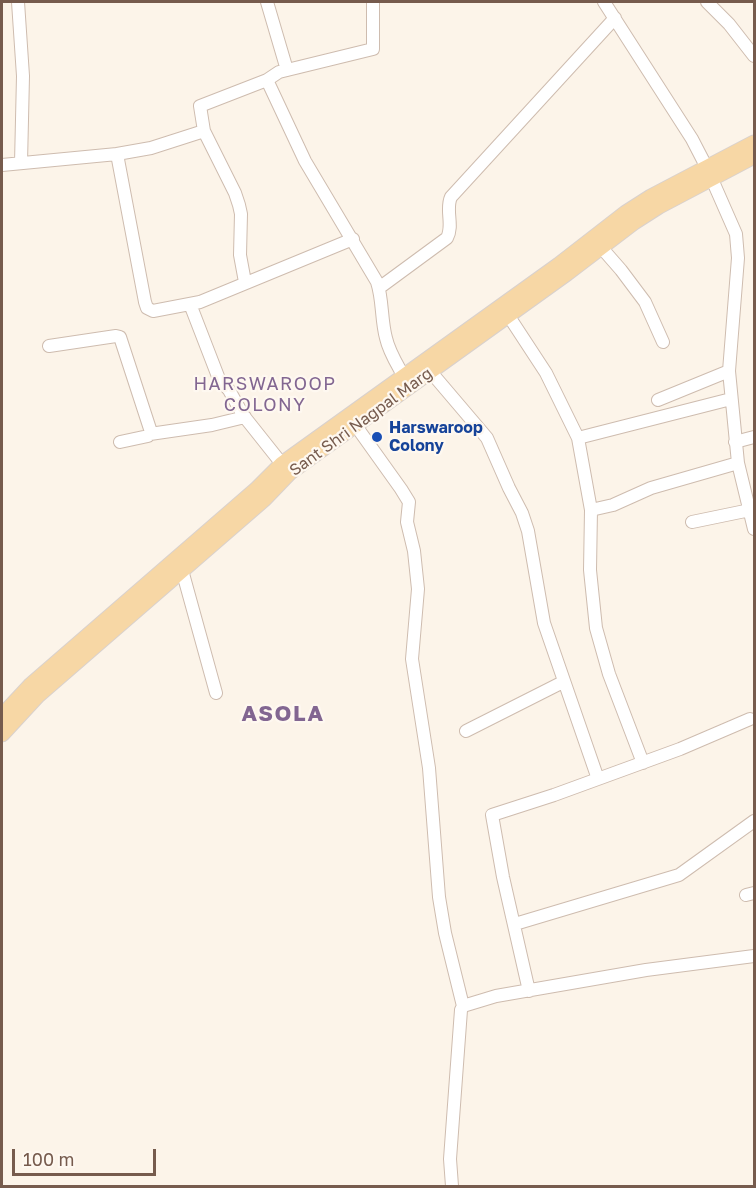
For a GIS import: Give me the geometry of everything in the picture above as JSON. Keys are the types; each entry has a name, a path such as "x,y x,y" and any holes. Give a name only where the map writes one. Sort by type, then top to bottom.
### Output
{"main road":[{"name":"Sant Shri Nagpal Marg","path":"2,734 38,694 264,499 290,472 567,273 600,246 754,143"},
{"name":"Sant Shri Nagpal Marg","path":"2,716 30,686 256,490 282,464 559,265 626,213 651,197 754,156"}],"street":[{"path":"18,2 22,76 21,163"},
{"path":"267,2 287,70"},
{"path":"245,282 240,255 241,214 239,205 204,132 200,106 287,70 373,49 373,2"},
{"path":"604,2 692,139 736,234 738,247 729,371 738,463 754,529"},
{"path":"707,2 729,24 754,56"},
{"path":"379,288 447,238 450,230 448,203 451,196 615,18"},
{"path":"267,80 305,161 353,239 379,288 386,339 392,356 404,377"},
{"path":"2,165 117,154 151,148 204,132"},
{"path":"117,154 146,306 153,311 200,302 353,239"},
{"path":"600,246 645,302 663,342"},
{"path":"190,304 217,376 229,390 245,417 282,464"},
{"path":"508,315 546,373 578,438 591,510 591,579 596,628 609,674 643,763"},
{"path":"49,346 120,337 151,429 150,434"},
{"path":"430,371 487,438 522,513 528,531 544,623 598,779"},
{"path":"658,400 729,371"},
{"path":"578,438 731,399"},
{"path":"120,442 150,434 212,425 245,417"},
{"path":"356,426 409,502 407,522 414,551 418,589 412,659 429,768 439,897 449,952 463,1006 450,1159 452,1186"},
{"path":"735,442 754,437"},
{"path":"591,510 613,505 651,488 738,463"},
{"path":"692,522 750,510"},
{"path":"182,570 216,693"},
{"path":"466,731 563,682"},
{"path":"529,991 503,877 492,815 643,763 750,719"},
{"path":"515,924 679,875 754,821"},
{"path":"463,1006 496,996 646,970 754,957"}],"place":[{"name":"Harswaroop Colony","path":"377,437"}],"district":[{"name":"HARSWAROOP COLONY","path":"265,394"},
{"name":"ASOLA","path":"283,714"}]}
